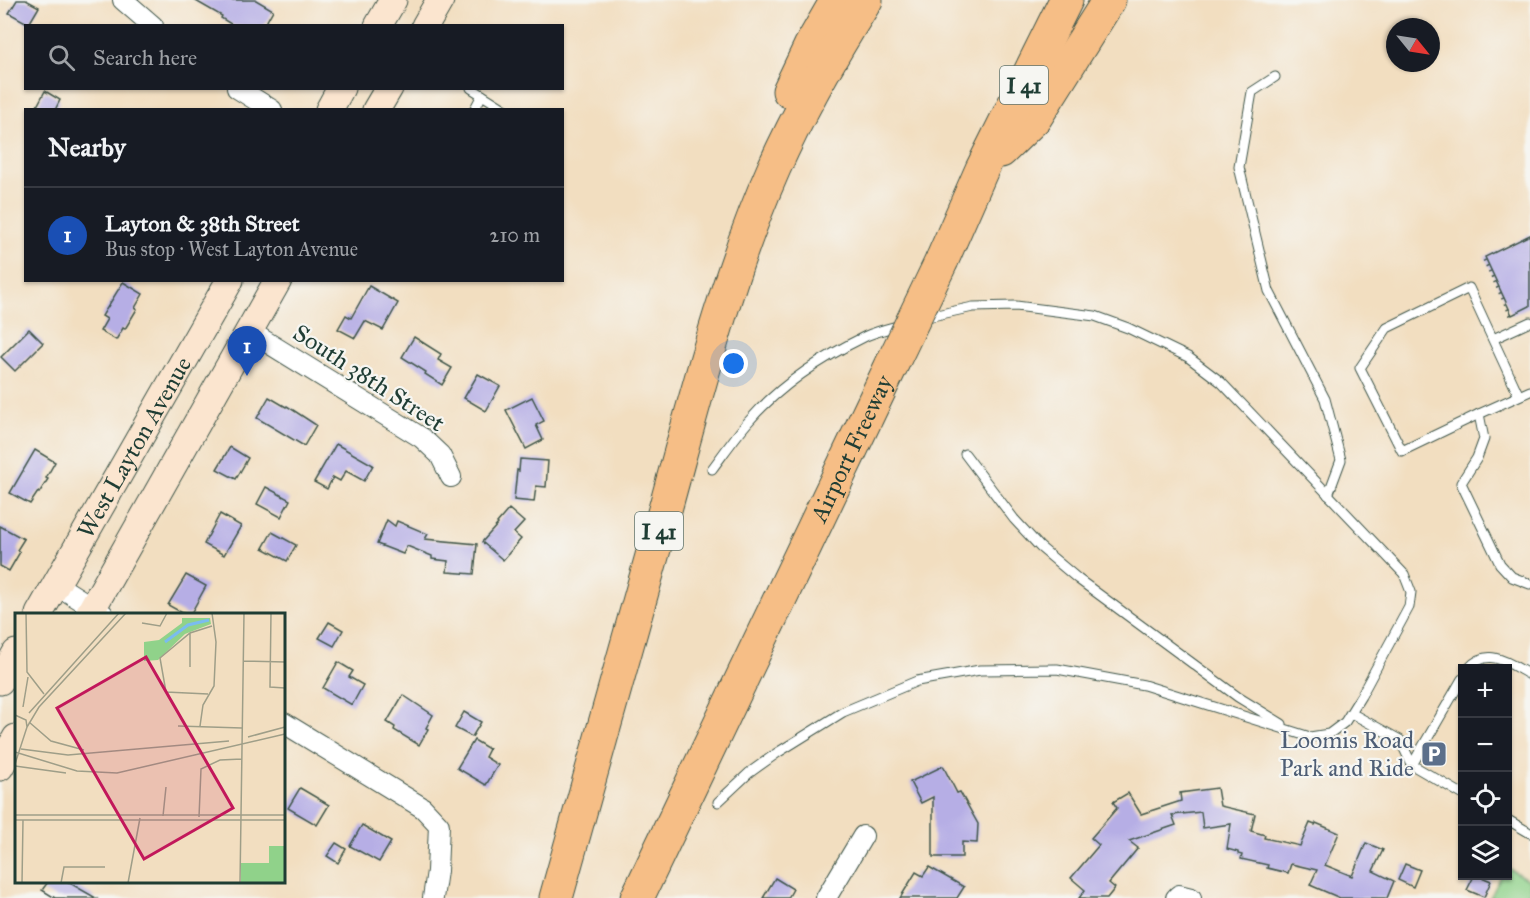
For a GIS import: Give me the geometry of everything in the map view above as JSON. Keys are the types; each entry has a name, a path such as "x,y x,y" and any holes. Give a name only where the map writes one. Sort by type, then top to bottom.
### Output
{"highway":[{"path":"774,167 769,137 810,47 837,0"},
{"name":"I 41","path":"556,898 708,352 747,236 774,167 824,71 866,0"},
{"name":"Airport Freeway","path":"637,898 942,260 982,170 1066,0"},
{"path":"982,170 1035,118 1109,0"}],"main road":[{"path":"379,24 393,0"},
{"path":"426,24 440,0"},
{"path":"330,108 340,90"},
{"path":"377,108 388,90"},
{"name":"West Layton Avenue","path":"40,613 229,282"},
{"name":"West Layton Avenue","path":"95,612 277,282"},
{"path":"0,681 15,655"},
{"path":"0,767 15,740"}],"street":[{"path":"123,0 151,24"},
{"path":"240,90 269,108"},
{"name":"South 38th Street","path":"249,331 422,438 440,455 451,477"},
{"path":"57,585 95,612"},
{"path":"285,724 423,808 439,825 434,898"},
{"path":"826,898 863,836"}],"lane":[{"path":"1275,77 1252,92 1239,167 1269,291 1325,399 1341,460 1328,495"},
{"path":"474,90 503,108"},
{"path":"475,108 482,95"},
{"path":"1519,396 1469,288 1387,328 1360,368 1402,451 1530,391"},
{"path":"712,469 767,401 827,357 868,335 924,317 973,307 1016,306 1095,316 1128,328 1188,357 1221,382 1404,574 1411,592 1409,607 1361,696 1345,722 1329,734 1310,737 1144,685 1057,669 980,670 917,681 843,712 777,753 748,774 718,802"},
{"path":"1493,339 1530,322"},
{"path":"1479,414 1484,439 1477,458 1461,483 1500,564 1512,577 1530,584"},
{"path":"965,454 1014,519 1040,547 1078,579 1238,697 1277,722 1310,737"},
{"path":"1473,664 1486,658 1495,658 1510,664"},
{"path":"1512,665 1530,675"},
{"path":"1412,765 1458,686"},
{"path":"1351,713 1400,740 1412,765 1458,792"},
{"path":"1512,822 1530,833"}],"path":[{"path":"1484,261 1511,319 1519,315"}],"green space":[{"path":"1512,870 1530,881 1530,898 1490,898 1499,880 1512,880"}],"building":[{"path":"17,0 26,0 39,7 29,24 9,13"},
{"path":"194,0 256,0 273,10 265,24 231,24 221,18 222,16"},
{"path":"45,91 60,100 56,108 36,108"},
{"path":"1530,235 1530,306 1512,315 1485,257"},
{"path":"123,282 143,294 135,308 137,309 116,340 100,331 107,319 102,316"},
{"path":"369,286 398,303 383,330 365,321 355,338 338,329 346,315 351,318"},
{"path":"29,329 43,343 15,371 1,357"},
{"path":"414,337 441,354 438,360 452,368 442,385 402,357"},
{"path":"478,374 500,386 486,411 464,398"},
{"path":"269,397 316,425 304,446 257,418"},
{"path":"532,397 544,421 536,425 543,440 526,449 506,410"},
{"path":"336,444 373,465 364,481 346,471 340,481 333,477 327,489 314,482"},
{"path":"230,447 248,458 236,479 217,469"},
{"path":"35,450 55,462 46,478 48,479 30,504 10,493"},
{"path":"520,459 548,461 546,487 536,486 534,502 514,500"},
{"path":"266,487 290,500 281,517 257,504"},
{"path":"509,509 524,522 514,533 521,539 503,560 482,542"},
{"path":"220,514 241,526 224,555 204,544"},
{"path":"387,520 395,526 397,521 428,534 425,539 477,544 474,574 447,572 448,561 432,559 432,556 407,546 403,554 377,544"},
{"path":"0,526 24,539 17,550 20,552 9,571 0,566"},
{"path":"272,532 296,545 287,561 263,548"},
{"path":"186,575 206,586 191,613 182,613 168,605"},
{"path":"329,622 343,630 334,646 319,638"},
{"path":"338,662 353,671 349,677 363,685 352,705 323,688"},
{"path":"403,695 433,715 419,745 394,730 395,727 387,722"},
{"path":"464,712 481,722 472,737 455,728"},
{"path":"474,740 489,749 485,757 498,765 486,785 457,768"},
{"path":"943,766 957,793 960,792 978,824 977,843 962,842 962,857 933,857 933,797 921,803 910,782"},
{"path":"300,788 329,805 317,825 288,808"},
{"path":"1217,788 1220,806 1255,814 1251,831 1265,835 1264,838 1300,846 1310,823 1315,825 1316,823 1339,833 1325,865 1352,876 1366,843 1383,850 1373,871 1394,881 1387,898 1340,898 1310,885 1317,870 1291,864 1288,873 1267,868 1268,865 1241,859 1242,855 1238,852 1227,849 1231,824 1203,828 1201,812 1172,815 1176,825 1129,841 1138,848 1109,883 1115,888 1107,898 1079,898 1085,890 1071,878 1099,845 1091,838 1117,808 1113,802 1128,793 1141,814 1181,801 1180,793"},
{"path":"362,825 391,842 379,862 350,846"},
{"path":"336,843 346,849 338,863 327,856"},
{"path":"1405,864 1420,870 1413,887 1398,880"},
{"path":"929,867 964,887 957,898 900,898 916,872 923,876"},
{"path":"775,878 793,889 788,898 763,898"},
{"path":"1472,880 1491,881 1484,897 1467,890"},
{"path":"47,883 70,883 96,898 55,898 42,890"}],"place":[{"name":"Layton & 38th Street","path":"247,376"},
{"name":"Loomis Road Park and Ride","path":"1434,754"}]}
